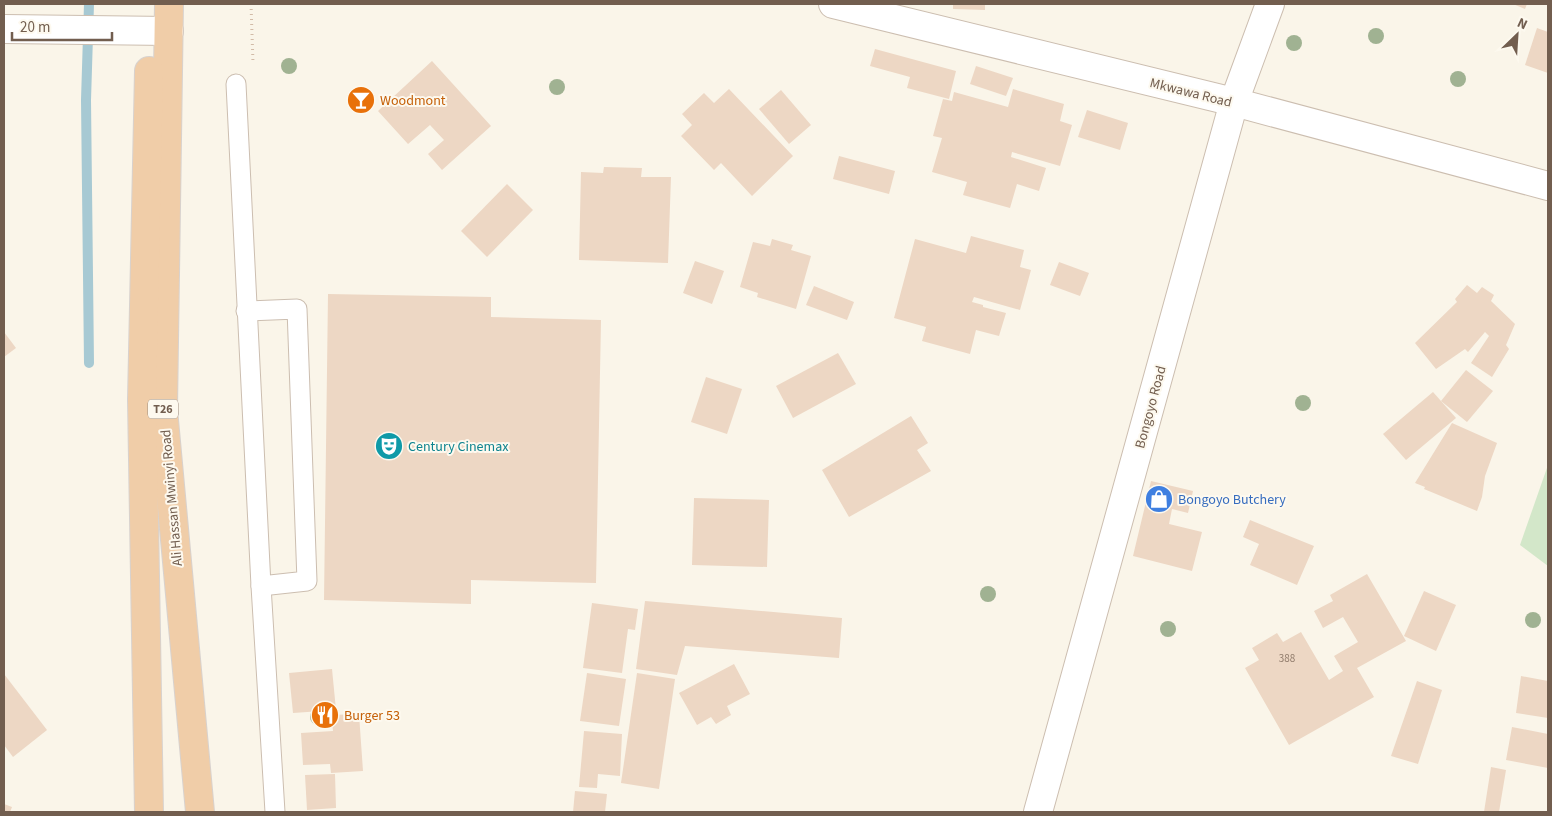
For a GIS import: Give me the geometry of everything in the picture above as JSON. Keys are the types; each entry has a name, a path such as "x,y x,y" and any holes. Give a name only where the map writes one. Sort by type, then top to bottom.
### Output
{"highway":[{"name":"Ali Hassan Mwinyi Road","path":"151,4 160,31 163,409 200,812"},
{"name":"Ali Hassan Mwinyi Road","path":"149,812 142,400 160,31 169,4"}],"street":[{"name":"Mkwawa Road","path":"833,4 1234,102 1548,186"},
{"name":"Bongoyo Road","path":"1038,812 1234,102 1270,4"},
{"path":"4,29 160,31"}],"lane":[{"path":"236,84 246,311 275,812"},
{"path":"246,311 297,309 307,581 261,586"}],"green space":[{"path":"1548,465 1548,566 1520,545"}],"building":[{"path":"953,4 985,4 985,10 953,9"},
{"path":"1513,4 1527,4 1525,9"},
{"path":"1537,28 1548,32 1548,73 1525,65"},
{"path":"875,49 956,71 949,99 907,88 910,77 870,66"},
{"path":"432,61 491,126 442,170 428,154 444,140 430,125 408,144 378,111"},
{"path":"976,66 1013,78 1006,96 970,84"},
{"path":"729,89 793,156 752,196 721,163 714,170 681,136 692,125 682,114 704,93 714,103"},
{"path":"1013,89 1064,104 1060,121 1072,125 1060,166 1012,152 1011,157 1046,168 1039,191 1017,184 1010,208 963,195 967,182 932,172 942,138 933,136 943,99 952,101 954,92 1008,107"},
{"path":"781,90 811,125 789,144 759,109"},
{"path":"1087,110 1128,123 1120,150 1078,137"},
{"path":"839,156 895,171 889,194 833,179"},
{"path":"604,167 642,168 641,177 671,177 668,263 579,260 581,172 603,173"},
{"path":"507,184 533,210 487,257 461,231"},
{"path":"971,236 1024,250 1020,267 1031,270 1020,310 974,297 972,302 1006,313 999,336 976,330 970,354 922,341 926,327 894,318 915,239 966,253"},
{"path":"772,239 793,245 791,250 811,256 796,309 757,297 758,293 740,287 753,242 770,246"},
{"path":"695,261 724,271 712,304 683,293"},
{"path":"1059,262 1089,273 1080,296 1050,285"},
{"path":"1467,285 1477,293 1482,287 1494,295 1491,301 1515,324 1506,345 1509,349 1492,377 1471,363 1489,336 1485,332 1468,352 1465,349 1436,369 1415,343 1457,302 1455,299"},
{"path":"814,286 854,302 847,320 806,305"},
{"path":"328,294 491,297 491,317 601,320 596,583 471,580 471,604 324,600"},
{"path":"4,332 16,348 4,357"},
{"path":"838,353 856,384 793,418 776,386"},
{"path":"1466,370 1493,391 1467,422 1441,401"},
{"path":"706,377 742,389 727,434 691,422"},
{"path":"1433,392 1456,418 1406,460 1383,434"},
{"path":"911,416 928,443 917,450 931,471 849,517 822,470"},
{"path":"1452,423 1497,443 1485,476 1482,497 1477,511 1424,489 1425,487 1415,483"},
{"path":"1151,481 1193,491 1188,513 1172,509 1169,524 1202,532 1192,571 1133,556"},
{"path":"694,498 769,500 767,567 692,565"},
{"path":"1250,520 1314,546 1297,585 1250,565 1259,544 1243,537"},
{"path":"1367,574 1406,641 1357,668 1374,697 1289,745 1245,668 1259,660 1252,648 1277,633 1283,642 1301,632 1329,680 1343,671 1334,656 1358,642 1343,617 1323,628 1314,611 1333,601 1330,595"},
{"path":"1424,591 1456,605 1436,651 1404,636"},
{"path":"645,601 842,618 839,658 685,646 677,675 636,669"},
{"path":"592,603 638,609 635,630 628,629 622,673 583,668"},
{"path":"734,664 750,694 727,706 731,715 716,724 711,717 697,725 679,693"},
{"path":"332,669 336,710 293,713 289,673"},
{"path":"587,673 626,679 619,726 580,721"},
{"path":"637,673 675,679 659,789 621,783"},
{"path":"4,674 47,730 13,757 4,745"},
{"path":"1521,676 1548,681 1548,718 1516,713"},
{"path":"1417,681 1442,690 1418,764 1391,756"},
{"path":"359,714 363,771 331,773 330,764 303,765 301,733 333,731 331,715"},
{"path":"1512,727 1548,734 1548,768 1506,760"},
{"path":"584,731 622,734 620,776 598,774 597,788 579,787"},
{"path":"1491,767 1506,770 1499,812 1484,812"},
{"path":"335,774 336,808 307,810 305,775"},
{"path":"575,791 607,794 605,812 573,812"},
{"path":"4,804 12,807 10,812 4,812"}],"waterway":[{"path":"89,4 86,100 89,363"}],"place":[{"name":"Woodmont","path":"361,100"},
{"name":"Century Cinemax","path":"389,446"},
{"name":"Bongoyo Butchery","path":"1159,499"},
{"name":"Burger 53","path":"325,715"}]}
